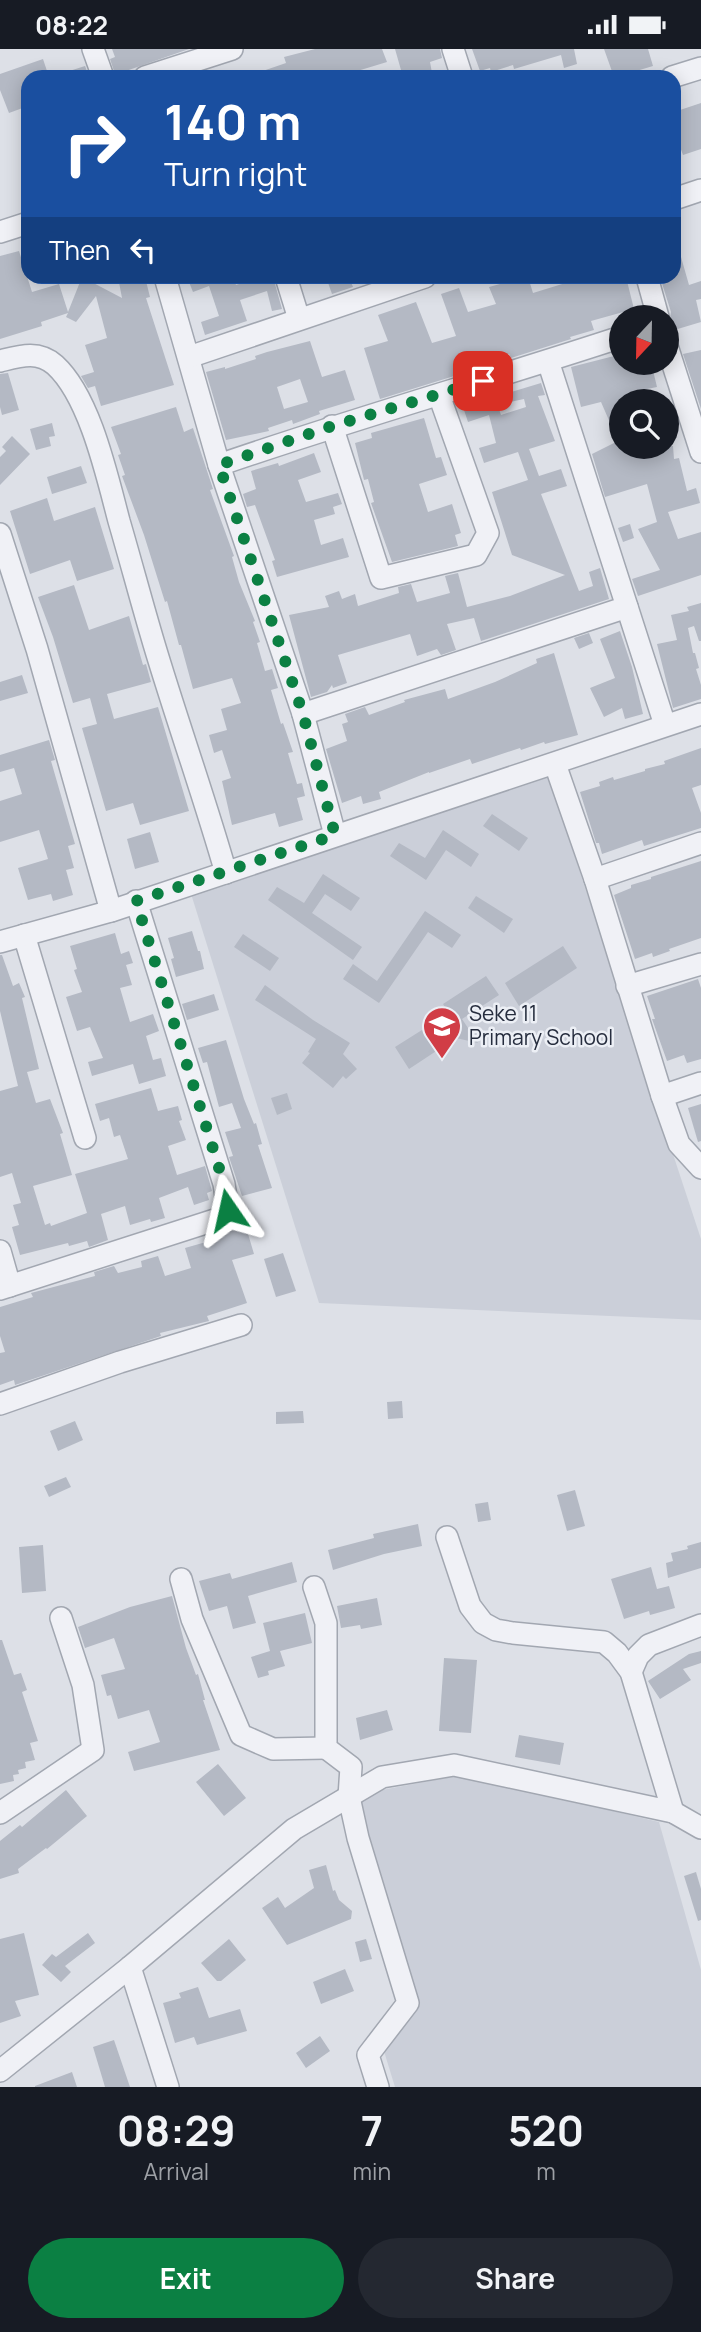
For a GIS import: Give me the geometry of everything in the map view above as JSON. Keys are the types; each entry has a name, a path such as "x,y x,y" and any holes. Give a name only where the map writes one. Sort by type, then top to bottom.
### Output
{"street":[{"path":"93,49 100,70"},
{"path":"163,70 208,53 232,49"},
{"path":"453,49 460,70"},
{"path":"681,74 701,68"},
{"path":"681,197 701,190"},
{"path":"0,232 21,225"},
{"path":"167,284 219,465 303,714 335,835"},
{"path":"288,284 299,319"},
{"path":"189,357 396,284"},
{"path":"649,284 655,305"},
{"path":"219,465 332,426 609,341"},
{"path":"0,361 24,355 42,356 55,366 74,389 102,460 155,646 206,802 226,873"},
{"path":"548,361 665,725"},
{"path":"676,375 701,452"},
{"path":"332,426 381,578 476,555 488,533 439,395"},
{"path":"0,534 41,662 111,911"},
{"path":"303,714 627,607"},
{"path":"85,1138 7,937 111,911 701,714"},
{"path":"555,764 596,879 662,1097 679,1144 701,1168"},
{"path":"596,879 701,843"},
{"path":"0,1251 5,1287 221,1218 228,1210 224,1184 136,901"},
{"path":"627,986 701,964"},
{"path":"662,1097 701,1083"},
{"path":"0,1404 120,1362 241,1325"},
{"path":"447,1537 470,1606 483,1623 496,1630 513,1633 604,1642 617,1653 631,1672 673,1812"},
{"path":"181,1579 192,1619 240,1735 273,1749 326,1748 351,1767 349,1797 358,1838 408,2003 369,2055 378,2087"},
{"path":"314,1587 326,1623 326,1748"},
{"path":"0,1813 93,1750 83,1685 61,1618"},
{"path":"631,1672 638,1655 649,1645 701,1625"},
{"path":"0,2070 130,1967 294,1829 382,1777 454,1765 673,1812 701,1828"},
{"path":"130,1967 168,2087"}],"shaded area":[{"name":"Seke 11 Primary School","path":"544,763 701,1239 701,1320 319,1303 187,881"},
{"path":"462,1775 659,1822 701,1970 701,2087 395,2087 383,2048 414,2006 355,1795"}],"building":[{"path":"112,49 189,49 129,70 114,70 110,59 115,57"},
{"path":"315,49 382,49 387,62 361,70 266,70 286,63 284,57"},
{"path":"395,49 440,49 442,58 430,62 431,70 401,70"},
{"path":"472,49 574,49 577,64 564,68 561,55 514,69 513,65 497,70 480,70"},
{"path":"604,49 648,49 653,66 640,70 612,70"},
{"path":"43,59 47,70 21,70 21,109 9,113 0,90 0,74"},
{"path":"701,103 701,149 683,155 681,149 681,110"},
{"path":"19,251 21,284 29,284 32,292 59,284 68,312 79,284 95,284 122,298 119,284 147,284 150,297 146,298 174,385 101,406 95,386 88,388 81,376 94,372 85,345 107,338 96,296 76,322 66,317 68,313 41,322 42,326 0,339 0,256"},
{"path":"681,257 689,285 701,281 701,299 696,300 701,322 679,329 679,305 669,305 662,284 681,284"},
{"path":"190,284 275,284 282,309 272,311 267,291 240,300 247,321 205,335 201,322 219,316 209,286 193,292"},
{"path":"328,284 352,284 353,287 332,294"},
{"path":"500,284 530,284 533,293 562,284 628,284 633,305 609,305 609,316 591,321 594,330 570,337 571,339 511,358 509,354 485,362 487,366 380,399 364,348 388,341 378,315 416,302 432,343 456,336 441,294 459,288 468,312 496,304 489,287"},
{"path":"310,341 322,377 345,370 355,400 319,411 320,414 293,424 292,420 268,428 269,431 226,440 206,372 256,359 255,356","holes":["300,379 308,402 284,409 277,387"]},
{"path":"701,350 701,409 683,354"},
{"path":"609,357 609,375 654,375 657,387 609,389 609,420 601,402 581,407 571,367"},
{"path":"8,373 19,410 2,415 0,374"},
{"path":"541,383 545,395 538,396 555,441 529,449 539,476 561,469 567,486 541,494 579,591 593,586 589,572 600,568 609,599 481,641 474,618 447,624 456,650 441,655 437,649 417,656 410,634 338,655 347,683 333,688 332,685 327,692 311,697 289,615 329,607 325,596 339,591 342,599 355,594 358,606 399,593 398,587 411,584 417,602 450,593 445,576 458,573 467,607 510,596 565,575 512,555 492,492 528,480 518,452 484,463 479,448 496,443 489,415 468,422 463,407 494,395 501,415 526,407 524,399 510,402 508,393"},
{"path":"176,407 184,432 193,428 213,489 210,490 234,556 232,557 239,582 255,621 253,622 260,642 257,643 265,671 272,669 278,688 271,690 293,752 288,753 297,784 302,783 305,796 297,798 303,820 279,827 275,813 232,825 222,781 231,778 222,750 214,753 209,735 227,730 221,709 241,703 232,678 193,689 167,601 165,602 122,476 125,475 118,455 121,454 111,427"},
{"path":"424,418 436,458 441,457 447,475 419,484 428,512 452,504 461,533 455,535 458,546 392,562 371,503 374,502 368,479 364,480 355,443 372,438 371,433"},
{"path":"52,423 55,436 49,437 51,446 36,450 30,429"},
{"path":"12,436 30,454 0,485 0,457 6,451 2,447"},
{"path":"609,446 609,459 679,458 687,491 696,488 700,503 668,512 678,539 701,532 701,575 638,596 632,579 660,570 638,529 657,522 647,484 605,497 592,454"},
{"path":"314,453 321,472 298,480 306,502 338,493 342,504 333,507 335,514 314,520 321,545 343,538 349,557 277,577 272,561 275,560 255,505 247,507 243,494 256,489 251,471 278,463 279,466"},
{"path":"81,466 87,483 52,494 47,477"},
{"path":"47,498 54,521 95,507 114,569 77,581 70,560 30,574 10,511"},
{"path":"630,524 634,538 623,542 618,528"},
{"path":"74,585 89,630 129,616 143,665 146,664 151,682 107,694 114,719 158,707 189,811 140,825 133,803 106,811 82,728 97,724 90,698 73,703 38,597"},
{"path":"701,603 701,641 694,626 688,628 699,668 696,669 701,685 701,699 673,708 657,644 677,640 671,615 689,611 687,607"},
{"path":"620,631 643,714 625,719 622,708 604,717 590,688 615,678 600,639"},
{"path":"589,633 593,643 579,649 574,638"},
{"path":"554,653 578,735 521,750 520,748 472,764 470,759 429,772 379,792 381,799 363,804 361,796 342,803 326,749 347,741 342,724 348,722 345,714 365,707 369,715 405,702 404,700 445,689 448,699 495,682 537,663 536,659"},
{"path":"22,675 28,693 0,701 0,682"},
{"path":"49,740 55,760 51,761 75,844 68,846 74,868 66,870 73,895 53,901 51,894 28,900 18,868 48,859 39,830 0,842 0,801 22,794 14,768 0,772 0,755"},
{"path":"701,748 701,785 692,788 701,813 701,828 644,846 642,840 602,854 580,792 600,786 599,782 645,771"},
{"path":"492,814 528,838 519,851 483,826"},
{"path":"443,830 479,854 471,867 446,850 426,880 390,856 399,843 425,858"},
{"path":"150,832 159,862 135,869 127,839"},
{"path":"701,861 701,938 653,957 652,953 635,959 614,895 651,877"},
{"path":"323,874 360,898 351,911 325,894 312,913 362,947 353,960 268,900 277,887 304,903"},
{"path":"476,896 513,919 504,933 468,908"},
{"path":"425,911 461,935 452,948 428,932 379,1003 343,979 353,964 377,981"},
{"path":"192,931 204,969 176,977 168,938"},
{"path":"115,933 121,954 129,951 133,963 126,965 132,985 120,988 130,1022 153,1014 159,1031 146,1036 153,1060 161,1058 166,1076 139,1084 133,1064 92,1076 88,1062 103,1058 90,1027 77,1031 66,997 82,992 74,970 77,969 70,946"},
{"path":"243,934 279,958 270,971 234,947"},
{"path":"563,946 577,968 519,1006 505,983"},
{"path":"0,955 13,986 19,983 25,997 22,998 39,1069 27,1072 36,1103 50,1099 63,1133 60,1134 72,1175 33,1186 45,1225 50,1223 51,1226 87,1213 75,1174 128,1159 120,1135 114,1137 109,1118 100,1121 95,1104 151,1088 158,1111 178,1106 182,1120 179,1121 186,1140 168,1146 177,1175 205,1166 212,1191 207,1193 209,1200 194,1205 188,1187 159,1198 165,1218 130,1225 125,1206 101,1214 108,1240 89,1247 87,1241 69,1246 68,1243 20,1255 12,1227 19,1225 13,1205 21,1203 12,1173 0,1177 0,1091 18,1086 0,1011"},
{"path":"486,976 499,995 462,1019 478,1043 456,1038 409,1069 395,1047 449,1013 443,1004"},
{"path":"698,979 701,988 701,1059 687,1063 684,1055 667,1061 647,996"},
{"path":"265,985 350,1043 343,1054 357,1069 346,1079 343,1076 333,1088 302,1063 316,1039 255,1000"},
{"path":"214,994 219,1010 187,1020 182,1004"},
{"path":"226,1040 244,1099 254,1124 256,1123 262,1144 258,1145 272,1188 242,1196 229,1157 233,1156 225,1132 241,1128 232,1103 219,1107 207,1062 203,1063 198,1048"},
{"path":"287,1093 292,1109 277,1115 271,1098"},
{"path":"701,1104 701,1141 698,1142 688,1108"},
{"path":"246,1227 254,1254 232,1260 247,1303 207,1316 209,1321 160,1333 161,1336 15,1385 14,1380 0,1385 0,1353 5,1352 0,1336 0,1307 33,1297 31,1293 95,1276 94,1272 114,1266 118,1273 142,1267 141,1261 158,1256 165,1276 191,1268 185,1248 206,1242 205,1237"},
{"path":"283,1253 296,1291 276,1297 264,1259"},
{"path":"402,1401 403,1418 388,1419 387,1402"},
{"path":"303,1411 304,1423 276,1424 276,1412"},
{"path":"75,1421 83,1440 58,1451 50,1431"},
{"path":"66,1477 71,1487 49,1497 44,1486"},
{"path":"575,1490 585,1526 567,1531 557,1495"},
{"path":"488,1502 491,1520 478,1522 475,1504"},
{"path":"418,1524 422,1546 384,1554 333,1570 328,1550 374,1538 373,1534"},
{"path":"701,1542 701,1568 668,1578 666,1563 673,1561 671,1553"},
{"path":"43,1545 46,1591 22,1593 19,1547"},
{"path":"292,1562 297,1582 248,1596 256,1623 233,1629 227,1606 209,1611 199,1581 230,1573 232,1579"},
{"path":"651,1567 657,1589 669,1586 675,1608 650,1615 649,1611 624,1619 611,1579"},
{"path":"172,1596 186,1648 196,1675 198,1674 203,1700 220,1750 134,1771 128,1752 160,1742 149,1710 118,1719 111,1695 107,1696 101,1675 125,1669 114,1638 85,1648 78,1627 130,1607"},
{"path":"377,1598 382,1625 361,1629 360,1625 341,1628 337,1606"},
{"path":"305,1613 312,1643 280,1651 285,1666 268,1671 269,1675 258,1678 251,1657 270,1651 263,1623"},
{"path":"0,1640 14,1675 21,1673 27,1690 22,1692 38,1741 30,1743 35,1760 25,1762 26,1768 13,1775 14,1781 0,1784"},
{"path":"701,1651 701,1663 683,1669 691,1680 660,1699 648,1681 689,1654"},
{"path":"444,1658 477,1660 471,1733 439,1731"},
{"path":"387,1710 393,1730 360,1740 356,1718"},
{"path":"519,1735 564,1743 560,1765 515,1757"},
{"path":"218,1764 246,1798 224,1816 196,1782"},
{"path":"66,1790 87,1816 18,1869 19,1873 0,1879 0,1841 20,1825 22,1827"},
{"path":"326,1865 333,1891 335,1890 339,1900 352,1911 351,1919 287,1945 262,1908 278,1897 285,1908 314,1888 309,1870"},
{"path":"696,1872 701,1889 701,1920 698,1921 684,1876"},
{"path":"24,1933 39,1995 15,2001 21,2016 0,2023 0,1939"},
{"path":"88,1933 95,1943 65,1966 71,1972 61,1982 42,1965 52,1954 56,1957"},
{"path":"229,1939 246,1960 221,1981 217,1981 201,1963"},
{"path":"366,1939 372,1959 360,1962 355,1942"},
{"path":"345,1969 354,1991 321,2004 313,1982"},
{"path":"198,1987 209,2018 240,2009 247,2031 197,2045 194,2037 175,2043 163,2003 181,1998 179,1993"},
{"path":"320,2036 330,2051 306,2068 296,2053"},
{"path":"114,2040 130,2087 105,2087 93,2047"},
{"path":"72,2072 77,2087 35,2087 35,2086"}],"place":[{"name":"Seke 11 Primary School","path":"442,1060"}],"route":[{"path":"228,1210 224,1184 136,901 335,835 303,714 219,465 332,426 483,381"}]}
